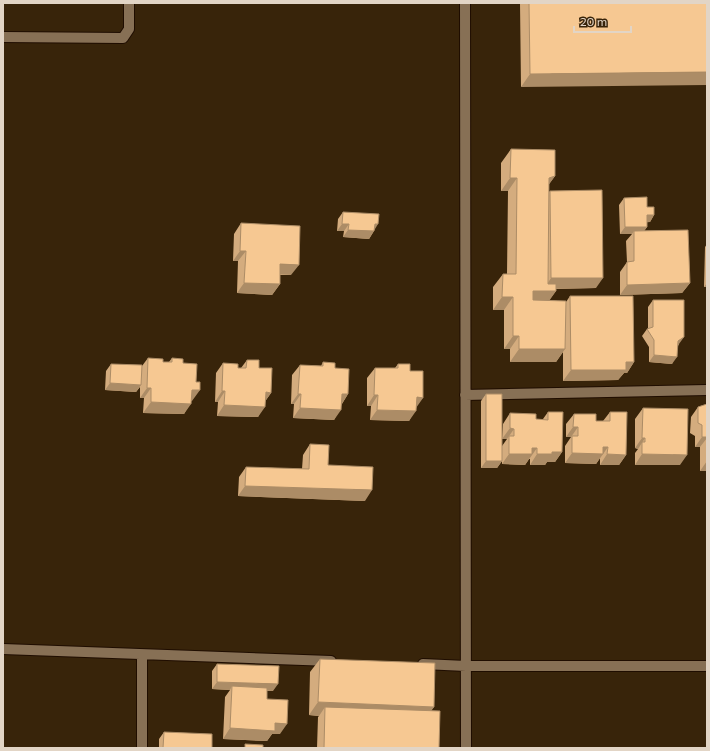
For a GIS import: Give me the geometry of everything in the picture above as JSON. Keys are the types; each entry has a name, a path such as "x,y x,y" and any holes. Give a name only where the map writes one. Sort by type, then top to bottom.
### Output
{"street":[{"path":"3,37 123,38 129,29 129,3"},
{"path":"465,3 466,748"},
{"path":"466,395 707,390"},
{"path":"3,649 340,661"},
{"path":"142,654 142,748"},
{"path":"411,664 466,666 707,666"}],"building":[{"path":"529,3 707,3 707,72 530,74"},
{"path":"511,149 555,150 555,176 549,178 548,284 556,284 556,291 533,291 533,300 566,301 565,349 519,349 519,336 513,336 513,297 502,297 503,274 516,274 517,178 510,178"},
{"path":"602,190 603,278 551,278 550,191"},
{"path":"647,197 647,207 654,207 654,215 647,215 647,227 625,227 624,198"},
{"path":"343,212 379,214 378,224 375,224 374,231 348,230 349,224 342,224"},
{"path":"241,223 300,226 299,265 280,264 280,284 244,283 246,251 240,251"},
{"path":"688,230 690,283 627,285 627,262 634,261 634,231"},
{"path":"570,296 633,296 634,362 626,362 626,370 571,370"},
{"path":"653,300 684,300 684,337 678,341 677,357 654,355 654,340 647,329 653,327"},
{"path":"148,358 163,359 163,362 172,362 172,358 183,359 183,363 197,364 196,382 200,382 200,390 192,390 191,404 151,402 151,388 147,388"},
{"path":"247,360 259,360 259,368 272,368 271,393 266,392 265,407 224,405 225,391 222,391 223,363 238,364 238,368 246,368"},
{"path":"323,362 335,363 335,368 349,369 348,394 342,394 341,410 300,408 301,394 298,394 300,365 323,366"},
{"path":"111,364 142,365 141,385 110,383"},
{"path":"398,364 410,364 410,371 423,371 423,398 417,397 416,411 377,410 378,395 374,395 375,368 398,368"},
{"path":"486,394 502,394 502,461 486,461"},
{"path":"707,404 707,437 702,437 702,425 698,423 698,407"},
{"path":"643,408 688,409 687,455 642,454 642,442 645,442 645,438 642,438"},
{"path":"548,412 563,412 562,452 537,454 537,448 532,448 532,454 509,454 509,436 514,436 514,429 510,428 510,413 536,414 536,419 548,420"},
{"path":"610,412 627,412 626,455 607,454 608,447 603,447 603,454 572,453 572,436 578,436 578,427 573,427 574,414 596,414 596,421 610,421"},
{"path":"310,444 329,445 328,465 373,467 372,490 245,486 246,467 309,469"},
{"path":"320,659 435,663 434,707 318,702"},
{"path":"217,664 279,666 278,684 217,682"},
{"path":"232,686 267,688 267,699 288,700 287,724 275,723 275,731 230,728"},
{"path":"325,707 440,711 439,748 324,748"},
{"path":"164,732 212,734 212,748 163,748"},
{"path":"245,744 263,745 263,748 245,748"}]}
